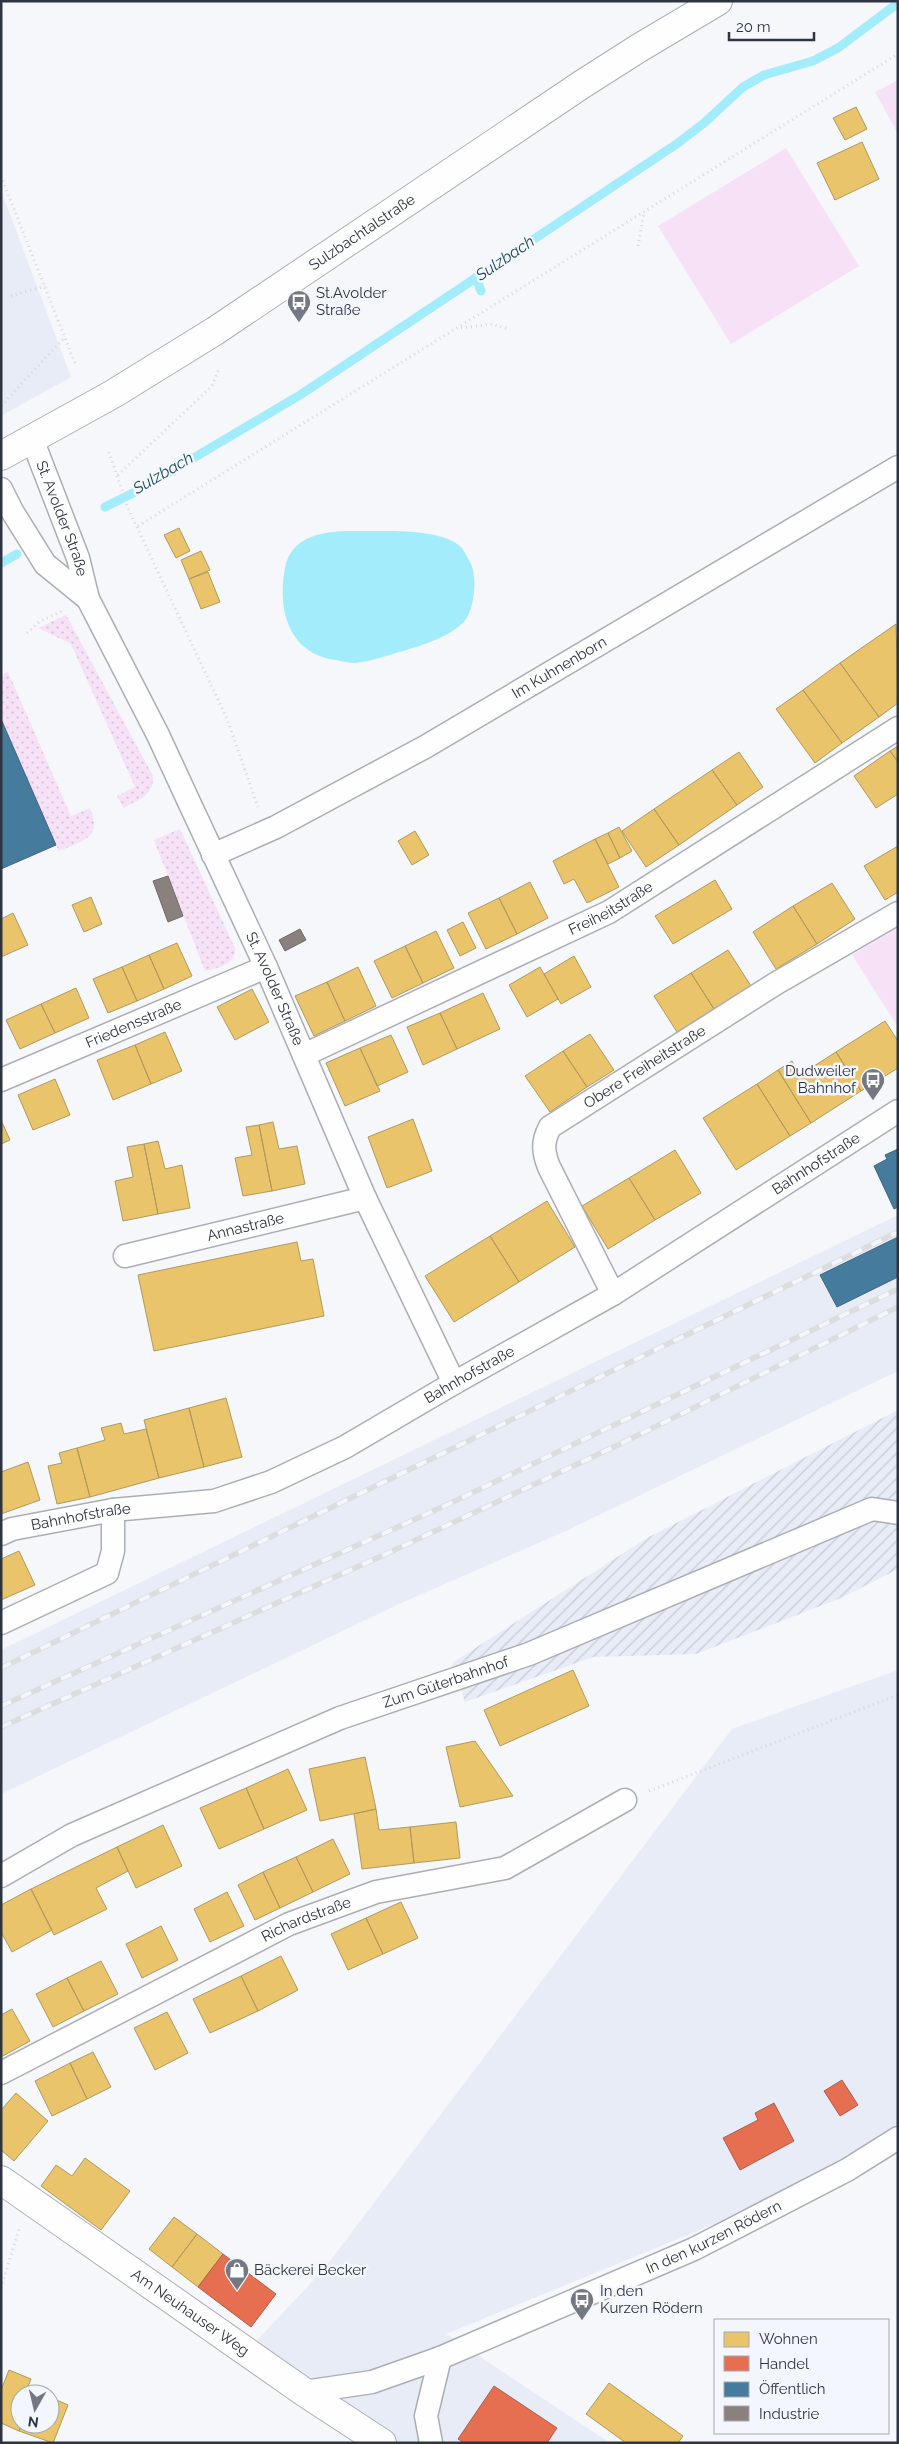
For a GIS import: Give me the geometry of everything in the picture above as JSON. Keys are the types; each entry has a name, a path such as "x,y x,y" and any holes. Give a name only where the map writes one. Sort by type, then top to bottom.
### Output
{"main road":[{"name":"Sulzbachtalstraße","path":"1,456 113,394 215,331 581,85 718,1"},
{"name":"Am Neuhauser Weg","path":"1,2180 304,2392 382,2443"}],"street":[{"name":"St. Avolder Straße","path":"32,439 78,558 88,599 158,735 266,968 365,1198 454,1383"},
{"name":"Im Kuhnenborn","path":"213,855 266,831 425,747 898,467"},
{"name":"St. Avolder Straße","path":"1,489 16,518 45,564 88,599"},
{"name":"Freiheitstraße","path":"304,1055 609,912 898,728"},
{"name":"Obere Freiheitstraße","path":"613,1294 549,1167 544,1153 544,1138 550,1127 782,980 898,913"},
{"name":"Friedensstraße","path":"1,1080 266,968"},
{"name":"Bahnhofstraße","path":"1,1534 12,1529 113,1510 214,1501 271,1482 345,1448 454,1383 613,1294 898,1111"},
{"name":"Annastraße","path":"125,1256 365,1198"},
{"name":"Zum Güterbahnhof","path":"1,1876 72,1835 340,1718 529,1654 872,1509 898,1513"},
{"path":"1,1623 107,1573 114,1550 113,1510"},
{"name":"Richardstraße","path":"1,2073 289,1924 376,1892 505,1868 625,1800"},
{"name":"In den kurzen Rödern","path":"304,2392 372,2382 440,2358 694,2248 847,2170 898,2138"},
{"path":"430,2443 426,2416 440,2358"}],"path":[{"path":"138,526 460,328 763,136 898,54"},
{"path":"1,176 76,366"},
{"path":"638,246 644,213"},
{"path":"11,296 45,286"},
{"path":"460,328 492,324 509,329"},
{"path":"1,406 65,337"},
{"path":"118,475 212,386 219,369"},
{"path":"108,452 118,475 128,508 226,719 266,831"},
{"path":"27,633 39,622 63,611"},
{"path":"625,1800 898,1695"},
{"path":"1,2288 29,2200"}],"shaded area":[{"path":"898,80 898,134 875,92"},
{"path":"786,148 859,266 731,344 658,226"},
{"path":"1,190 71,377 1,416"},
{"path":"66,615 153,776 153,783 148,793 124,808 117,796 135,787 71,644 38,628"},
{"path":"8,672 71,816 90,808 93,818 94,826 88,837 59,851 1,719 1,675"},
{"path":"180,829 235,948 235,954 230,962 205,971 154,840"},
{"path":"898,928 898,1027 852,955"},
{"path":"898,1215 898,1371 568,1530 399,1604 1,1794 1,1650"},
{"path":"898,1410 898,1569 841,1598 696,1654 593,1657 465,1702 452,1663 647,1538"},
{"path":"898,1670 898,2149 446,2334 610,2443 382,2443 246,2352 324,2269 732,1729"}],"water":[{"path":"347,531 423,533 451,540 461,547 472,566 474,574 472,606 466,619 454,630 428,643 367,661 353,663 336,660 320,656 307,649 290,628 285,614 283,584 288,558 293,549 308,538 327,533"}],"building: Wohnen":[{"path":"856,107 867,129 845,140 833,118"},
{"path":"862,142 879,179 835,200 817,163"},
{"path":"179,528 190,551 176,558 164,535"},
{"path":"201,551 210,570 189,579 181,560"},
{"path":"208,572 220,602 201,609 189,579"},
{"path":"896,624 898,703 879,717 840,663"},
{"path":"840,663 879,717 842,743 803,690"},
{"path":"803,690 842,743 815,763 776,709"},
{"path":"898,746 898,762 890,751"},
{"path":"890,751 898,762 898,794 876,808 854,776"},
{"path":"739,752 763,787 737,805 712,770"},
{"path":"712,770 737,805 679,845 654,809"},
{"path":"654,809 679,845 646,867 622,831"},
{"path":"619,827 632,851 620,858 608,833"},
{"path":"415,831 429,855 412,865 398,841"},
{"path":"608,833 620,858 608,864 595,839"},
{"path":"595,839 619,887 587,903 574,879 564,884 553,861"},
{"path":"898,846 898,892 885,900 864,866"},
{"path":"715,880 732,909 673,944 655,916"},
{"path":"530,882 548,918 517,934 499,898"},
{"path":"832,883 855,919 817,944 793,906"},
{"path":"91,897 102,924 84,932 72,905"},
{"path":"499,898 517,934 486,949 468,913"},
{"path":"793,906 817,944 776,969 753,932"},
{"path":"13,913 28,945 1,957 1,919"},
{"path":"463,922 476,948 460,956 447,930"},
{"path":"436,931 454,968 423,983 405,946"},
{"path":"177,943 192,976 164,989 149,955"},
{"path":"405,946 423,983 392,998 374,961"},
{"path":"728,950 751,986 714,1009 691,973"},
{"path":"149,955 164,989 137,1001 122,967"},
{"path":"574,956 591,987 561,1004 544,974"},
{"path":"122,967 137,1001 108,1013 93,979"},
{"path":"358,967 376,1006 345,1021 327,982"},
{"path":"540,967 558,999 527,1017 509,985"},
{"path":"691,973 714,1009 677,1032 654,996"},
{"path":"327,982 345,1021 314,1036 295,996"},
{"path":"76,988 89,1018 55,1033 41,1004"},
{"path":"252,989 269,1022 235,1040 217,1007"},
{"path":"483,993 500,1029 457,1049 440,1013"},
{"path":"41,1004 55,1033 20,1049 6,1020"},
{"path":"440,1013 457,1049 423,1065 407,1027"},
{"path":"885,1021 898,1041 898,1068 861,1091 836,1052"},
{"path":"165,1032 182,1071 151,1084 135,1045"},
{"path":"590,1034 614,1070 587,1087 563,1051"},
{"path":"391,1035 408,1072 377,1086 360,1048"},
{"path":"135,1045 151,1084 113,1100 97,1060"},
{"path":"360,1048 380,1091 345,1106 326,1063"},
{"path":"563,1051 587,1087 550,1112 525,1076"},
{"path":"836,1052 861,1091 811,1123 778,1070 792,1061 800,1075"},
{"path":"778,1070 811,1123 790,1136 757,1084"},
{"path":"55,1079 70,1115 33,1130 18,1095"},
{"path":"757,1084 790,1136 736,1170 703,1118"},
{"path":"413,1119 432,1171 387,1188 368,1137"},
{"path":"1,1120 10,1140 1,1144"},
{"path":"273,1122 279,1149 297,1146 305,1184 272,1191 259,1125"},
{"path":"259,1125 272,1191 243,1196 235,1158 252,1155 246,1127"},
{"path":"158,1141 165,1169 182,1165 190,1208 158,1214 144,1144"},
{"path":"144,1144 158,1214 123,1221 115,1181 133,1177 127,1147"},
{"path":"675,1150 701,1193 655,1220 629,1178"},
{"path":"629,1178 655,1220 608,1249 582,1206"},
{"path":"547,1201 575,1247 519,1282 490,1236"},
{"path":"490,1236 519,1282 454,1322 425,1276"},
{"path":"297,1242 301,1261 313,1259 324,1316 154,1351 138,1275"},
{"path":"226,1398 242,1457 204,1467 189,1408"},
{"path":"189,1408 204,1467 159,1478 144,1420"},
{"path":"121,1423 124,1434 146,1429 159,1478 90,1497 77,1448 105,1440 101,1428"},
{"path":"77,1448 90,1497 57,1504 48,1466 62,1463 59,1453"},
{"path":"28,1462 40,1500 1,1514 1,1472"},
{"path":"19,1551 35,1585 1,1600 1,1559"},
{"path":"573,1670 589,1706 500,1746 484,1710"},
{"path":"475,1741 513,1796 460,1807 446,1747"},
{"path":"365,1757 376,1809 320,1821 309,1769"},
{"path":"288,1769 307,1810 264,1829 246,1788"},
{"path":"246,1788 264,1829 219,1849 200,1808"},
{"path":"376,1809 379,1830 410,1827 414,1863 362,1869 354,1814"},
{"path":"456,1822 460,1858 414,1863 410,1827"},
{"path":"163,1825 182,1866 136,1888 117,1847"},
{"path":"333,1839 350,1874 313,1892 296,1857"},
{"path":"117,1847 128,1871 96,1888 107,1909 54,1935 31,1889"},
{"path":"296,1857 313,1892 280,1908 263,1872"},
{"path":"263,1872 280,1908 255,1920 238,1885"},
{"path":"31,1889 52,1930 12,1952 1,1932 1,1905"},
{"path":"227,1892 244,1926 210,1942 194,1909"},
{"path":"401,1902 418,1938 383,1954 366,1918"},
{"path":"366,1918 383,1954 348,1970 331,1934"},
{"path":"161,1926 178,1960 142,1978 126,1944"},
{"path":"281,1956 298,1990 258,2011 241,1976"},
{"path":"101,1961 118,1994 84,2011 67,1978"},
{"path":"241,1976 258,2011 210,2033 193,1999"},
{"path":"67,1978 84,2011 53,2027 36,1994"},
{"path":"12,2009 30,2041 1,2057 1,2015"},
{"path":"167,2012 188,2053 155,2070 134,2028"},
{"path":"93,2052 111,2087 87,2099 70,2063"},
{"path":"70,2063 87,2099 52,2116 35,2081"},
{"path":"16,2093 48,2121 14,2161 1,2150 1,2110"},
{"path":"85,2158 130,2191 101,2230 41,2186 56,2165 72,2176"},
{"path":"174,2217 197,2234 172,2267 149,2249"},
{"path":"197,2234 223,2254 198,2287 172,2267"},
{"path":"9,2370 31,2379 29,2384 10,2384 10,2427 1,2423 1,2390"},
{"path":"609,2383 683,2436 678,2443 626,2443 586,2414"},
{"path":"60,2401 68,2405 60,2425"},
{"path":"28,2434 57,2434 53,2443"}],"building: Handel":[{"path":"842,2080 858,2105 840,2116 824,2091"},
{"path":"774,2103 794,2141 740,2170 723,2138 758,2120 755,2113"},
{"path":"223,2254 276,2294 251,2327 198,2287"},
{"path":"494,2386 557,2428 547,2443 464,2443 458,2439"}],"building: Öffentlich":[{"path":"1,719 56,845 1,869"},
{"path":"898,1149 898,1207 894,1209 874,1166 887,1159 885,1155"},
{"path":"898,1237 898,1277 837,1307 820,1275"}],"building: Industrie":[{"path":"168,876 183,916 168,922 153,881"},
{"path":"300,929 306,940 285,951 279,940"}],"waterway":[{"name":"Sulzbach","path":"105,507 143,488 300,395 678,143 704,123 743,87 764,75 813,61 838,48 898,3"},
{"path":"476,277 481,291"},
{"name":"Sulzbach","path":"1,563 17,554"}],"railway":[{"path":"1,1668 898,1232"},
{"path":"1,1706 451,1503 898,1289"},
{"path":"1,1727 386,1554 620,1444 898,1307"}],"place":[{"name":"St.Avolder Straße","path":"299,323"},
{"name":"Dudweiler Bahnhof","path":"873,1101"},
{"name":"Bäckerei Becker","path":"237,2291"},
{"name":"In den Kurzen Rödern","path":"582,2321"}]}
